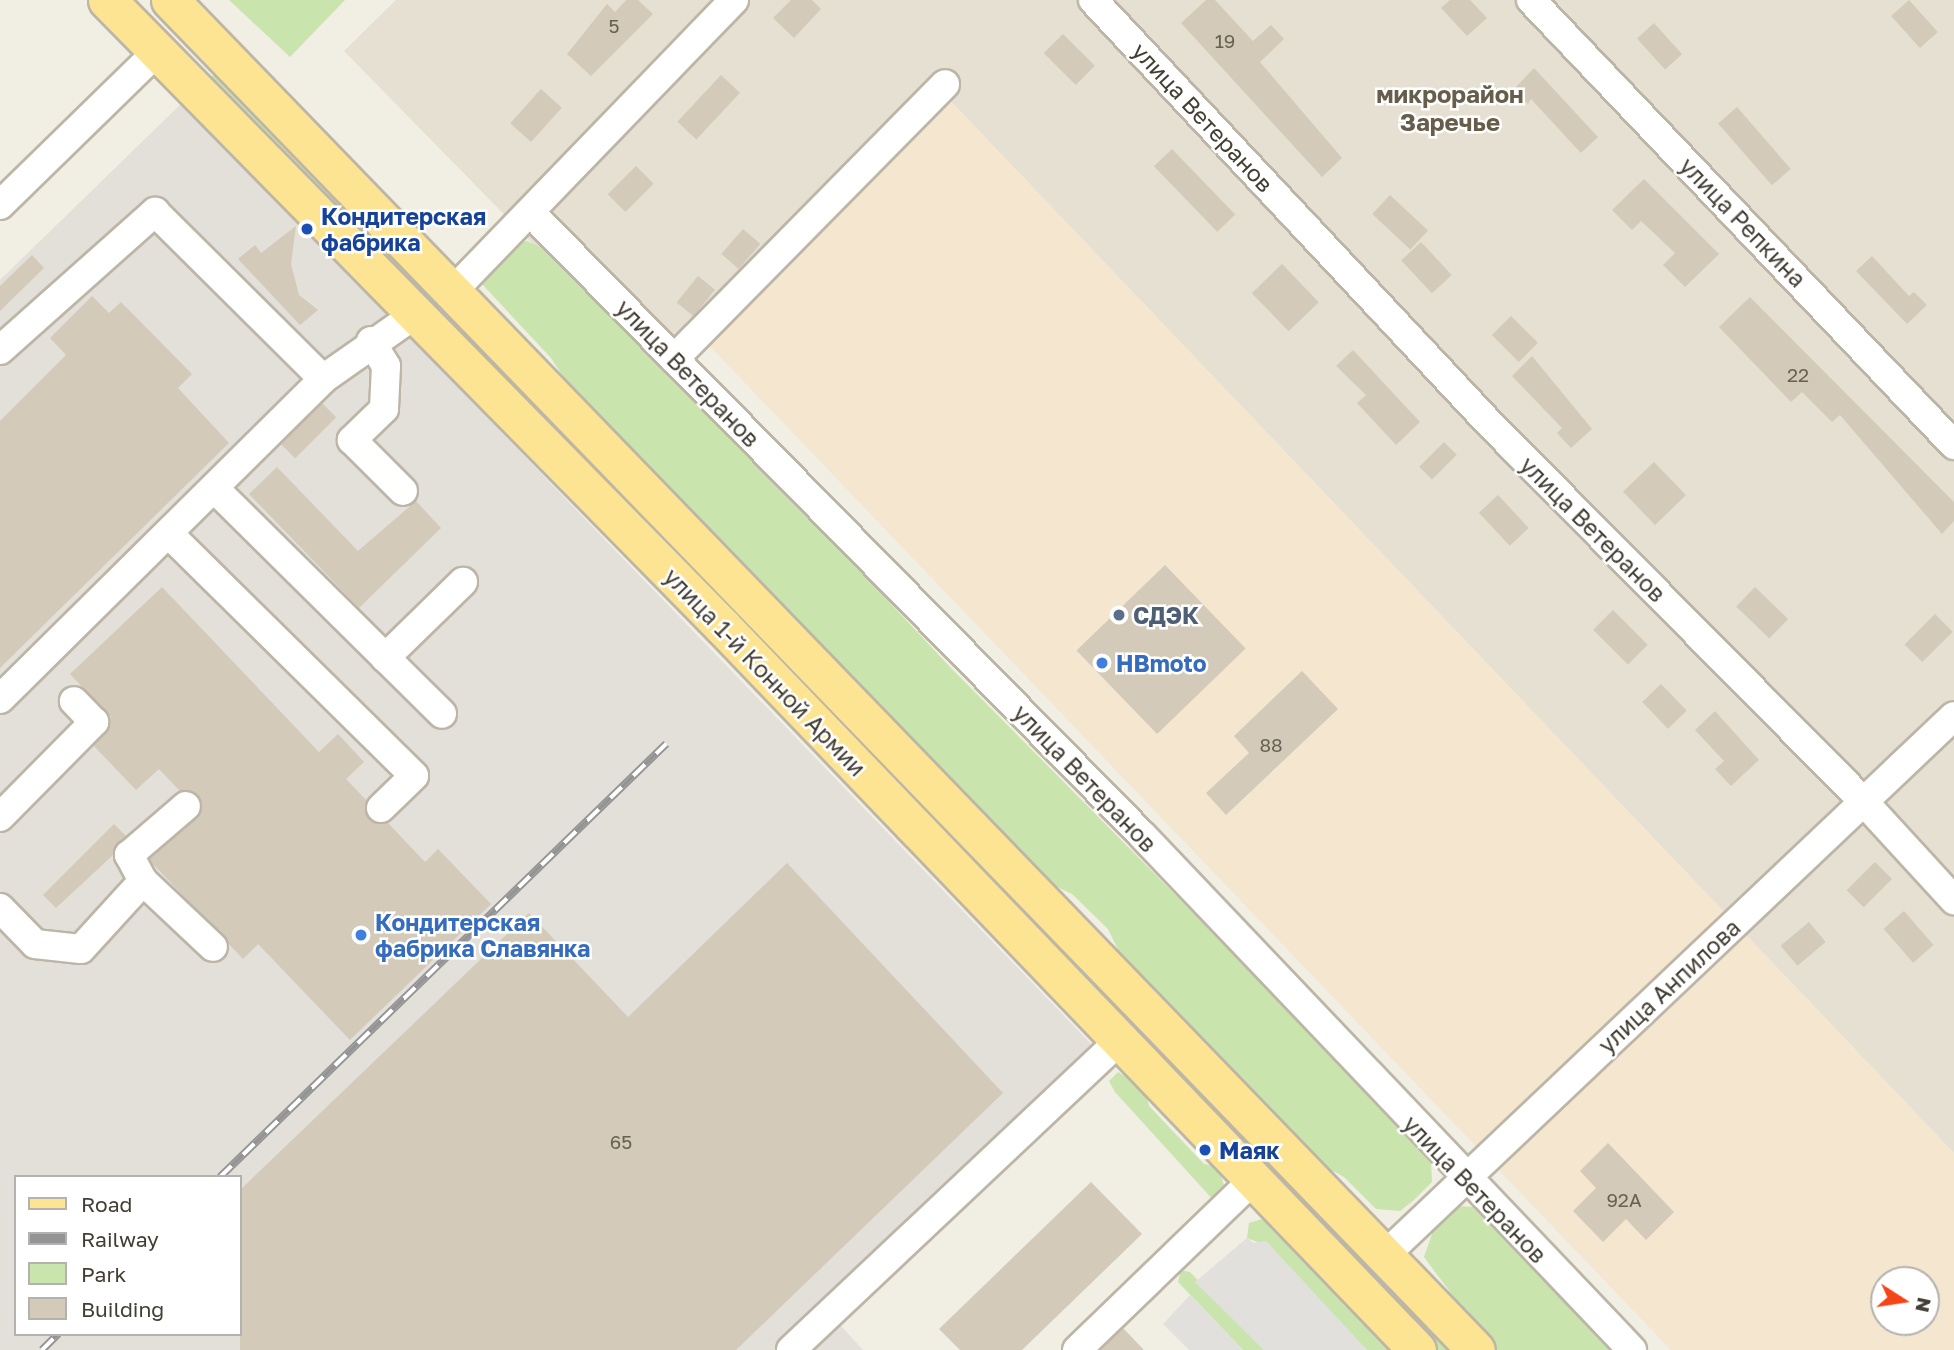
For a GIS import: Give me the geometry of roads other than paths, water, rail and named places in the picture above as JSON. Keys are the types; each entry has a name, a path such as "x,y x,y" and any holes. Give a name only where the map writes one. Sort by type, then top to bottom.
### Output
{"main road":[{"name":"улица 1-й Конной Армии","path":"107,0 723,627 1416,1350"},
{"name":"улица 1-й Конной Армии","path":"170,0 1476,1350"},
{"path":"161,56 197,27"},
{"path":"414,315 448,288"},
{"path":"1118,1042 1150,1012"}],"street":[{"path":"448,288 530,212 734,0"},
{"name":"улица Ветеранов","path":"1093,0 1489,423 1865,803 1954,900"},
{"name":"улица Репкина","path":"1531,0 1954,445"},
{"path":"0,205 161,56"},
{"path":"674,359 945,84"},
{"path":"0,350 155,212 323,380"},
{"name":"улица Ветеранов","path":"530,212 1142,835 1463,1178 1632,1350"},
{"path":"0,699 216,490 323,380 371,341 414,315"},
{"path":"371,341 386,366 384,409 352,440 403,491"},
{"path":"216,490 442,714"},
{"path":"169,534 414,776 381,808"},
{"path":"385,658 463,582"},
{"path":"0,817 93,723 74,701"},
{"name":"улица Анпилова","path":"1384,1256 1463,1178 1865,803 1954,716"},
{"path":"186,806 128,855 143,881 213,947"},
{"path":"0,908 34,944 81,949 143,881"},
{"path":"791,1350 1118,1042"},
{"path":"1077,1350 1252,1181"}],"railway":[{"path":"222,1175 666,744"},
{"path":"42,1350 56,1336"}],"place":[{"name":"Кондитерская фабрика","path":"307,229"},
{"name":"СДЭК","path":"1119,615"},
{"name":"HBmoto","path":"1102,663"},
{"name":"Кондитерская фабрика Славянка","path":"361,935"},
{"name":"Маяк","path":"1205,1150"}],"district":[{"name":"микрорайон Заречье","path":"1450,108"}]}
